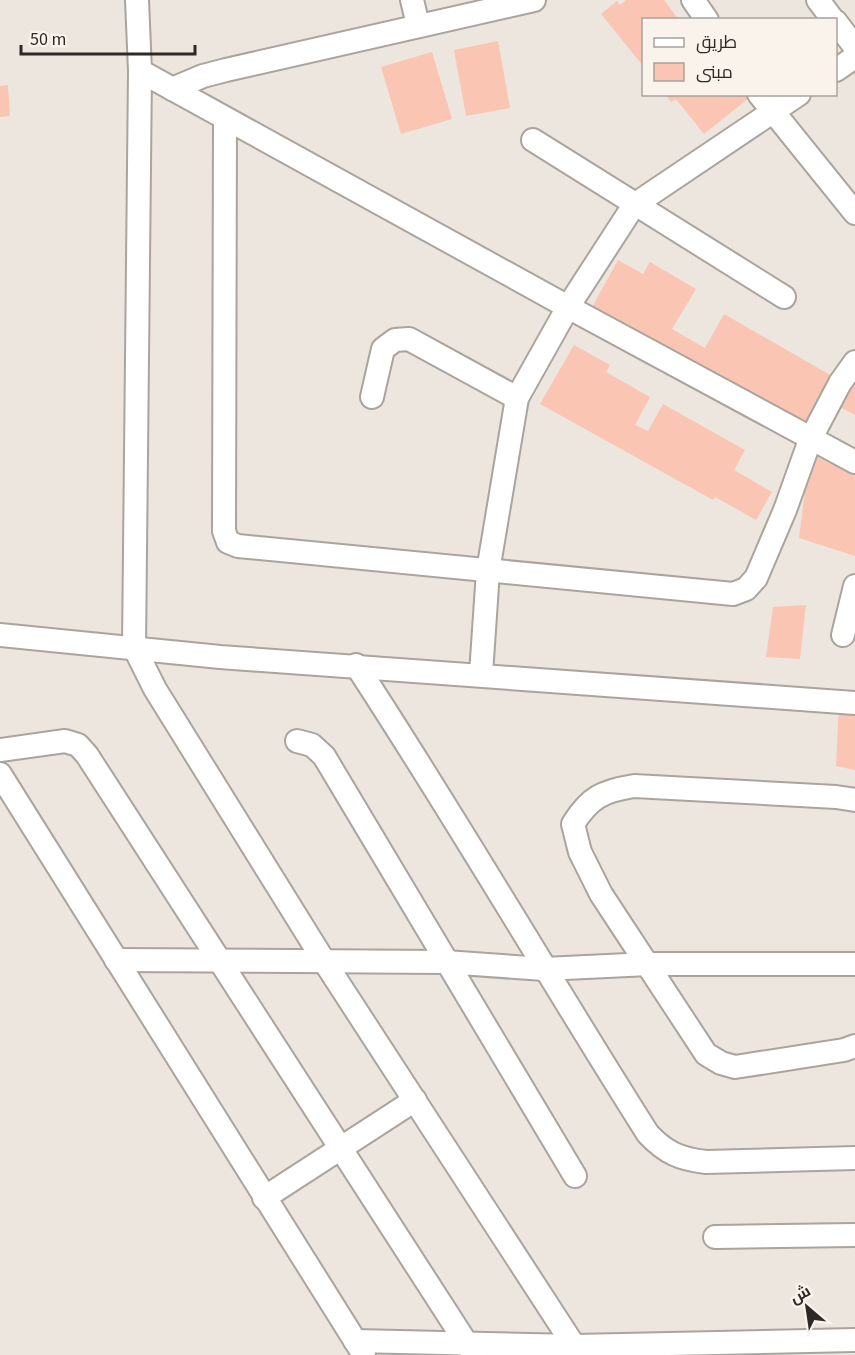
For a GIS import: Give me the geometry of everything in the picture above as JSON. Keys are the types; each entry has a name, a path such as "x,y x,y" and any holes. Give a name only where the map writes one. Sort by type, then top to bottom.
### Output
{"street":[{"path":"137,0 140,71 134,647 155,689 324,961 578,1350"},
{"path":"412,0 418,26"},
{"path":"172,89 202,76 534,0"},
{"path":"693,0 706,18"},
{"path":"818,0 832,18"},
{"path":"837,25 855,47"},
{"path":"837,69 855,57"},
{"path":"140,71 568,308 810,440 855,462"},
{"path":"481,674 488,571 517,398 568,308 634,204 703,161 766,103 792,96"},
{"path":"766,103 855,213"},
{"path":"225,120 224,531 228,542 238,546 733,594 746,589 756,578 786,510 810,440 840,384 855,362"},
{"path":"533,140 784,297"},
{"path":"372,397 383,349 395,340 409,339 517,398"},
{"path":"843,635 855,586"},
{"path":"0,635 220,657 481,674 855,703"},
{"path":"356,665 466,836 544,969 648,1134 664,1151 683,1159 706,1162 855,1158"},
{"path":"0,750 65,741 78,745 87,755 470,1349"},
{"path":"297,741 312,745 324,756 445,962 575,1176"},
{"path":"0,774 360,1348 578,1350 855,1340"},
{"path":"855,800 836,796 634,786 607,790 584,806 573,824 580,852 602,894 706,1054 721,1063 735,1067 844,1050 855,1046"},
{"path":"116,960 445,962 544,969 649,964 855,964"},
{"path":"264,1198 415,1100"},
{"path":"715,1237 855,1235"}],"building":[{"path":"626,0 664,0 678,18 642,18 642,65 601,14 617,1 620,5"},
{"path":"498,41 510,108 466,116 454,50"},
{"path":"432,52 452,119 401,134 381,67"},
{"path":"8,85 10,116 0,117 0,86"},
{"path":"666,96 748,96 749,98 704,134 676,99 671,102"},
{"path":"618,260 643,274 650,262 696,289 672,329 705,348 724,314 832,376 802,428 592,307"},
{"path":"574,345 610,365 606,372 650,397 635,425 648,431 663,404 745,450 734,470 772,492 756,520 715,497 713,500 540,404"},
{"path":"855,384 855,415 840,407"},
{"path":"815,456 855,476 855,556 799,538 805,491"},
{"path":"806,605 800,659 766,657 773,607"},
{"path":"839,706 855,708 855,770 836,766"}]}
